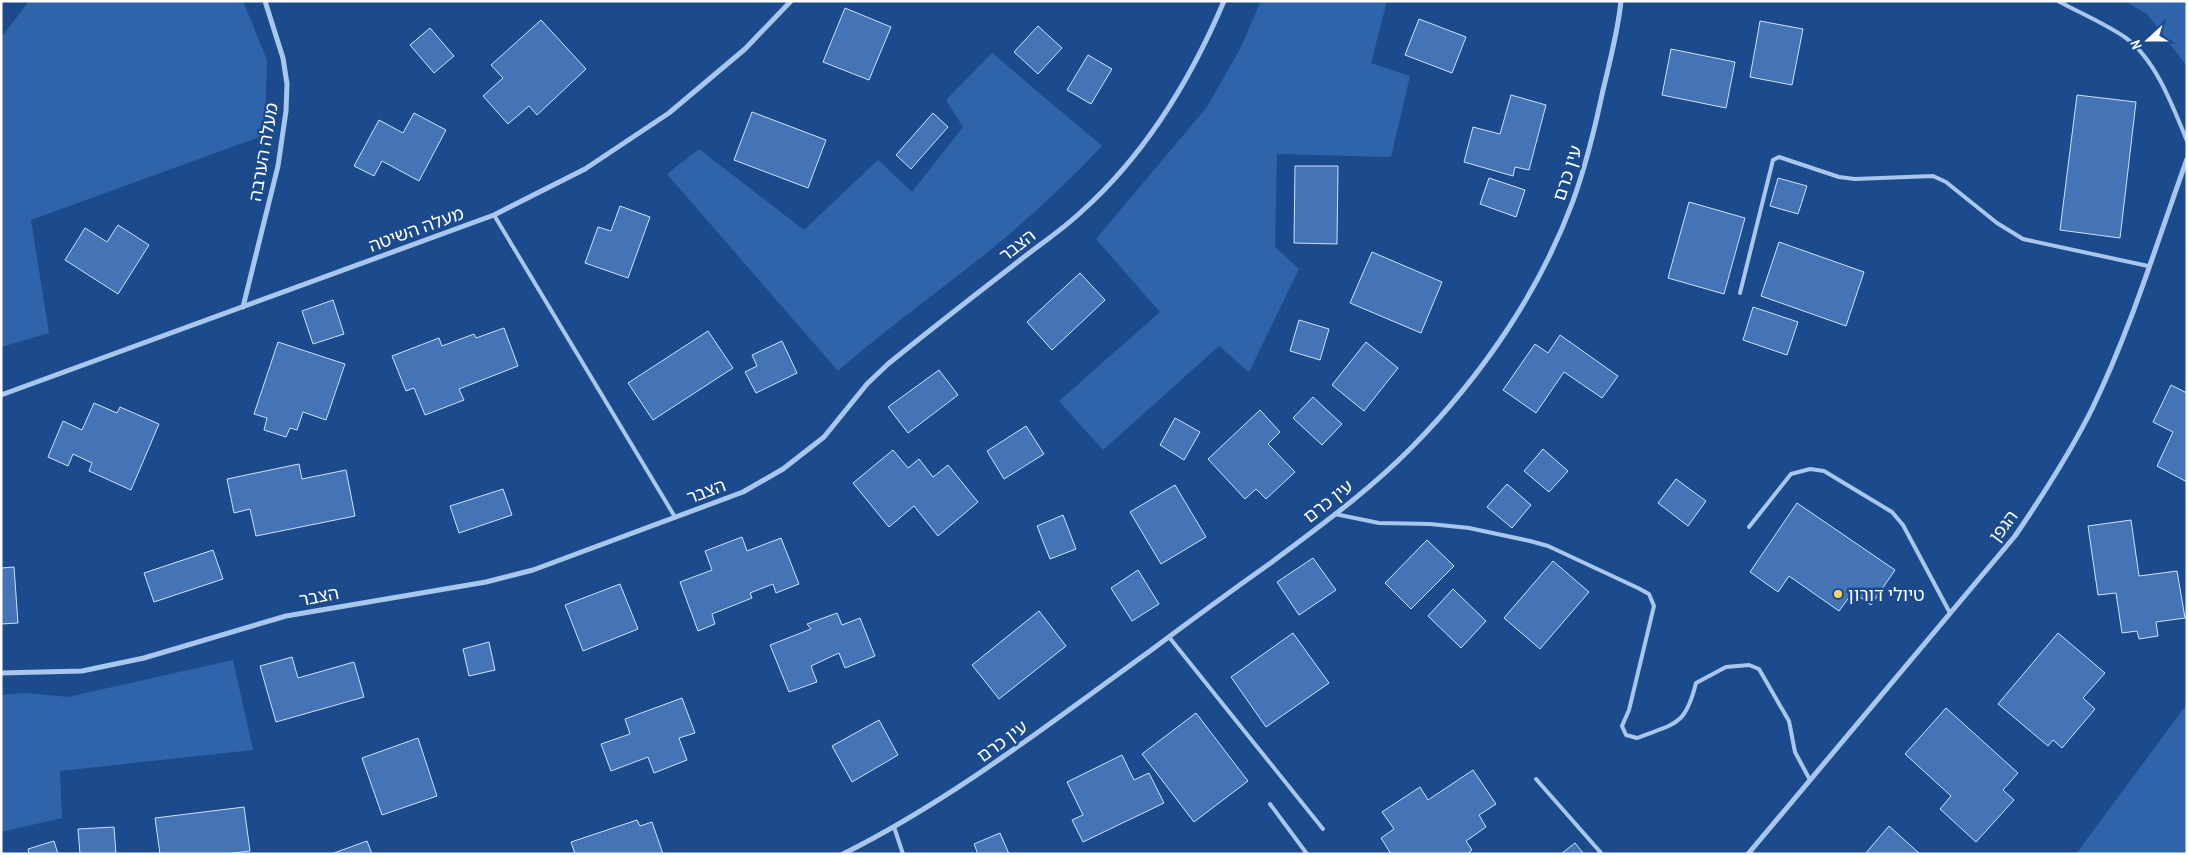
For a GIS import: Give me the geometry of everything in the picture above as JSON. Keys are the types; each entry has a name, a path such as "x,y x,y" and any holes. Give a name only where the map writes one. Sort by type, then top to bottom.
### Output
{"street":[{"name":"מעלה הערבה","path":"243,307 278,166 286,111 287,84 284,58 265,1"},
{"name":"מעלה השיטה","path":"1,395 494,215 584,169 669,113 745,48 791,1"},
{"name":"הצבר","path":"1,673 82,671 101,668 144,658 286,616 486,582 533,570 743,492 783,469 824,437 867,384 888,364 1081,212 1111,182 1166,113 1210,35 1224,1"},
{"name":"עין כרם","path":"842,854 894,827 964,785 1169,636 1335,514 1411,448 1445,412 1505,334 1553,248 1573,201 1589,152 1617,29 1621,1"},
{"name":"הגפן","path":"1748,854 2015,536 2071,448 2092,409 2120,346 2187,159"}],"lane":[{"path":"2058,1 2127,38 2144,56 2172,102 2187,141"},
{"path":"1740,293 1773,160 1779,157 1839,177 1855,179 1933,176 1946,182 1997,223 2023,239 2148,266"},
{"path":"494,215 675,517"},
{"path":"1749,527 1791,474 1810,469 1824,471 1892,512 1903,526 1950,613"},
{"path":"1335,514 1379,522 1469,528 1530,541 1548,546 1649,594 1654,606 1629,710 1622,726 1626,735 1637,738 1680,721 1691,704 1696,683 1726,667 1749,665 1759,669 1777,697 1789,721 1795,752 1810,780"},
{"path":"1169,636 1322,829"},
{"path":"1536,779 1602,854"},
{"path":"1270,804 1307,854"},
{"path":"894,827 903,854"}],"shaded area":[{"path":"29,1 243,1 267,60 265,135 31,220 49,333 1,347 1,38"},
{"path":"1261,1 1387,1 1371,63 1410,76 1391,157 1277,154 1275,247 1299,269 1249,372 1219,346 1103,450 1059,401 1160,312 1096,239 1207,107 1240,49"},
{"path":"2125,1 2187,1 2187,66 2147,14"},
{"path":"992,53 1102,146 1015,229 838,371 667,174 699,149 804,230 878,160 912,192 963,127 946,100"},
{"path":"233,660 253,750 60,771 62,818 1,832 1,695 27,693 68,697"},
{"path":"2187,704 2187,854 2076,854"}],"building":[{"path":"845,8 891,27 869,80 823,62"},
{"path":"1419,19 1466,37 1452,73 1405,55"},
{"path":"541,20 586,69 537,115 529,106 508,124 483,96 503,78 491,65"},
{"path":"1760,21 1803,29 1792,85 1750,77"},
{"path":"1038,26 1062,48 1038,74 1014,52"},
{"path":"430,28 454,56 434,73 410,45"},
{"path":"1671,49 1735,62 1726,108 1662,95"},
{"path":"1088,55 1112,69 1091,104 1067,90"},
{"path":"1511,95 1546,105 1529,170 1515,167 1513,176 1464,162 1473,127 1500,134"},
{"path":"2077,95 2136,102 2120,238 2060,230"},
{"path":"752,112 826,140 808,188 734,160"},
{"path":"414,113 446,130 419,181 382,161 374,176 354,166 379,120 403,133"},
{"path":"933,113 948,127 911,169 896,155"},
{"path":"1295,166 1338,166 1337,244 1294,243"},
{"path":"1489,178 1525,190 1516,217 1480,204"},
{"path":"1778,178 1807,186 1798,214 1770,206"},
{"path":"1689,202 1745,218 1724,294 1668,278"},
{"path":"620,206 650,217 628,278 585,263 598,227 611,231"},
{"path":"118,225 149,245 118,294 65,260 85,228 107,242"},
{"path":"1779,242 1864,272 1846,326 1761,296"},
{"path":"1372,252 1442,282 1421,333 1350,303"},
{"path":"1080,273 1105,300 1052,350 1027,322"},
{"path":"333,300 344,334 313,344 302,311"},
{"path":"1753,307 1798,322 1787,355 1743,340"},
{"path":"1299,320 1329,329 1320,360 1290,351"},
{"path":"504,328 518,366 459,389 464,400 425,415 414,388 406,391 392,356 439,338 442,346 474,334 476,338"},
{"path":"708,331 733,368 653,420 628,383"},
{"path":"1560,335 1618,376 1602,398 1564,372 1536,413 1503,390 1535,344 1548,353"},
{"path":"782,341 797,373 756,393 745,372 757,366 752,355"},
{"path":"278,342 345,364 326,420 303,412 297,430 290,428 286,437 264,430 267,418 254,414"},
{"path":"1366,342 1398,368 1364,411 1332,385"},
{"path":"939,370 958,395 908,433 888,407"},
{"path":"2171,385 2187,393 2187,482 2157,466 2173,432 2153,422"},
{"path":"1313,397 1342,424 1322,445 1293,418"},
{"path":"94,403 117,413 120,407 159,424 131,490 89,471 92,463 73,454 68,466 48,457 63,421 82,430"},
{"path":"1260,410 1280,432 1268,444 1295,472 1266,499 1256,489 1245,499 1208,459"},
{"path":"1175,418 1200,432 1184,460 1160,445"},
{"path":"1026,426 1044,454 1004,479 987,451"},
{"path":"1543,449 1568,471 1549,492 1524,471"},
{"path":"893,450 908,468 919,459 933,477 948,465 978,502 938,536 914,506 889,527 853,483"},
{"path":"299,464 302,479 346,470 355,516 256,536 250,509 234,513 227,479"},
{"path":"1676,479 1706,501 1688,526 1658,503"},
{"path":"1507,484 1531,505 1512,528 1487,507"},
{"path":"1175,485 1206,537 1161,564 1130,512"},
{"path":"503,489 512,515 459,533 450,506"},
{"path":"1797,503 1895,570 1871,605 1853,592 1839,611 1789,576 1778,592 1750,572"},
{"path":"1063,515 1076,549 1050,559 1037,526"},
{"path":"2131,520 2139,576 2177,571 2185,618 2156,622 2158,636 2139,639 2137,631 2122,633 2116,593 2098,595 2088,526"},
{"path":"742,537 747,551 781,538 799,584 776,593 773,584 750,593 752,598 712,614 715,624 698,631 680,582 712,570 705,551"},
{"path":"1427,540 1454,566 1411,609 1385,583"},
{"path":"213,550 223,579 154,602 144,573"},
{"path":"1313,558 1336,590 1299,615 1277,582"},
{"path":"1553,561 1589,592 1540,649 1504,618"},
{"path":"14,567 18,623 1,624 1,568"},
{"path":"1138,570 1159,604 1132,621 1111,588"},
{"path":"620,584 638,629 583,651 565,605"},
{"path":"1453,589 1486,621 1461,648 1428,616"},
{"path":"1039,611 1066,646 999,699 972,665"},
{"path":"837,613 842,625 860,618 875,656 845,668 839,653 811,666 817,682 789,692 770,645 811,629 807,624"},
{"path":"1293,633 1329,683 1266,727 1231,677"},
{"path":"2058,633 2105,673 2083,698 2095,709 2062,748 2053,740 2048,746 1998,704"},
{"path":"489,642 495,670 469,676 463,649"},
{"path":"292,657 298,678 354,662 364,697 276,722 260,666"},
{"path":"682,698 695,733 679,738 687,760 654,773 648,757 611,771 601,744 630,734 625,719"},
{"path":"1946,708 2018,773 2003,790 2014,800 1976,842 1940,809 1951,796 1905,754"},
{"path":"1196,713 1248,781 1194,822 1142,754"},
{"path":"879,720 898,755 852,782 832,746"},
{"path":"418,738 437,796 382,815 362,758"},
{"path":"1122,755 1134,780 1149,773 1164,803 1083,842 1072,820 1083,815 1067,782"},
{"path":"1473,770 1496,804 1479,815 1486,827 1466,841 1472,850 1467,854 1391,854 1381,838 1394,829 1382,812 1420,787 1428,800"},
{"path":"244,807 250,851 225,854 160,854 155,818"},
{"path":"637,820 640,826 652,822 663,854 575,854 571,842"},
{"path":"1889,826 1920,854 1865,854"},
{"path":"114,827 116,854 80,854 78,829"},
{"path":"1000,833 1009,854 978,854 974,844"},
{"path":"54,841 58,854 29,854 28,849"},
{"path":"367,841 372,854 334,854 334,853"},
{"path":"1575,843 1584,854 1561,854"}],"place":[{"name":"טיולי דורון","path":"1838,594"}]}
